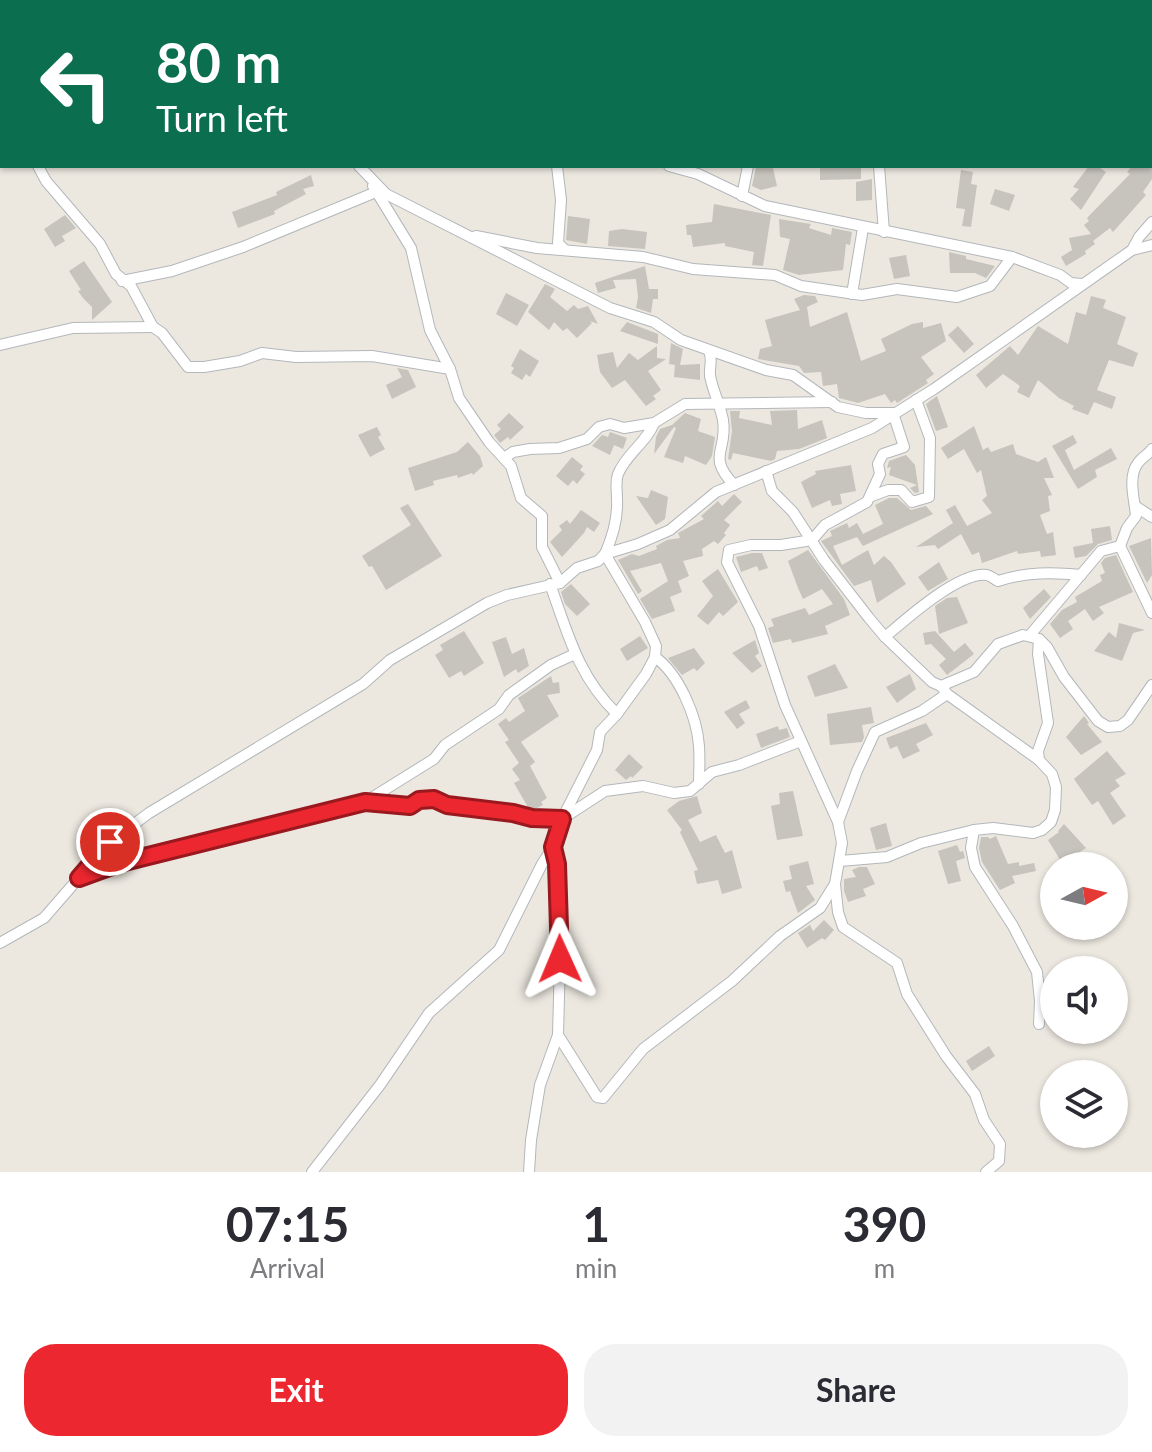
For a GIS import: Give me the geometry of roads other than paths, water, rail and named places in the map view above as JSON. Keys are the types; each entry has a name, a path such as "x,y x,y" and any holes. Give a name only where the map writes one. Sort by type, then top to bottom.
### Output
{"street":[{"path":"39,168 46,181 100,244 122,281 131,286 153,327 162,333 188,367 240,361 262,353 296,357 372,356 450,369"},
{"path":"352,168 371,180 411,248 430,330 450,369 459,398 489,442 511,466 521,498 542,516 542,547 575,654 590,684 617,714"},
{"path":"361,168 386,194 610,308 654,322 681,340 709,351 793,375 838,407 893,413"},
{"path":"557,168 561,200 558,243 565,250"},
{"path":"676,168 698,174 765,206 1012,257 1060,275 1071,283 1081,284"},
{"path":"742,196 748,168"},
{"path":"879,168 884,232"},
{"path":"122,281 172,271 233,251 376,192"},
{"path":"1132,250 1152,222"},
{"path":"852,294 863,228"},
{"path":"458,232 505,243 643,257 693,269 775,275 801,286 862,295 897,289 957,297 990,286 1012,257"},
{"path":"605,554 670,530 716,492 851,437 916,400 1132,250 1152,245"},
{"path":"0,345 73,328 153,327"},
{"path":"709,351 712,359 709,372 720,405 724,438 718,455 722,472 734,485"},
{"path":"872,496 888,490 901,490 912,502 929,497 930,438 916,400"},
{"path":"504,458 513,452 559,448 587,439 599,427 610,424 624,428 654,423 685,404 832,402"},
{"path":"893,413 904,447 883,454 878,464 880,474 867,502 825,525 812,540 729,550 727,562 759,626 778,687 838,822 842,843 835,884 843,927 897,963 907,994 946,1056 975,1094 984,1120 1000,1144 999,1161 986,1172"},
{"path":"0,943 44,918 110,842 149,813 363,684 390,660 487,603 555,584 577,568 598,561 605,554 613,535 617,498 615,483 619,472 654,423"},
{"path":"1152,449 1138,463 1133,478 1136,516 1120,546 1152,613"},
{"path":"766,471 772,491 793,512 824,560 885,637 932,682 1039,760 1052,774 1056,787 1055,810 1051,822 1042,830 1033,833 993,828 974,830 921,843 887,857 840,861"},
{"path":"1135,506 1152,517"},
{"path":"1034,637 1101,551 1120,546"},
{"path":"312,1172 380,1085 429,1013 499,950 553,847 562,819 597,750 600,732 617,714 655,657 656,646 645,622 605,554"},
{"path":"885,637 925,601 972,577 987,575 998,581 1043,572 1081,575"},
{"path":"838,822 875,732 922,711 944,690 974,672 998,644 1023,635 1034,637 1098,721 1108,727 1120,726 1128,720 1152,685"},
{"path":"1034,637 1048,723 1040,743 1039,760"},
{"path":"79,878 120,863 365,802 434,759 445,745 499,709 509,695 551,665 575,654"},
{"path":"655,657 664,663 691,712 699,746 699,784"},
{"path":"365,802 410,806 419,800 434,799 447,805 532,818 562,819 605,791 643,786 681,794 690,791 712,772 801,741"},
{"path":"974,830 971,848 975,867 1013,926 1037,972 1039,1024"},
{"path":"529,1172 540,1085 558,1035 559,906 556,851 553,847"},
{"path":"558,1035 597,1097 603,1098 643,1049 732,981 780,936 820,908 835,884"}]}
